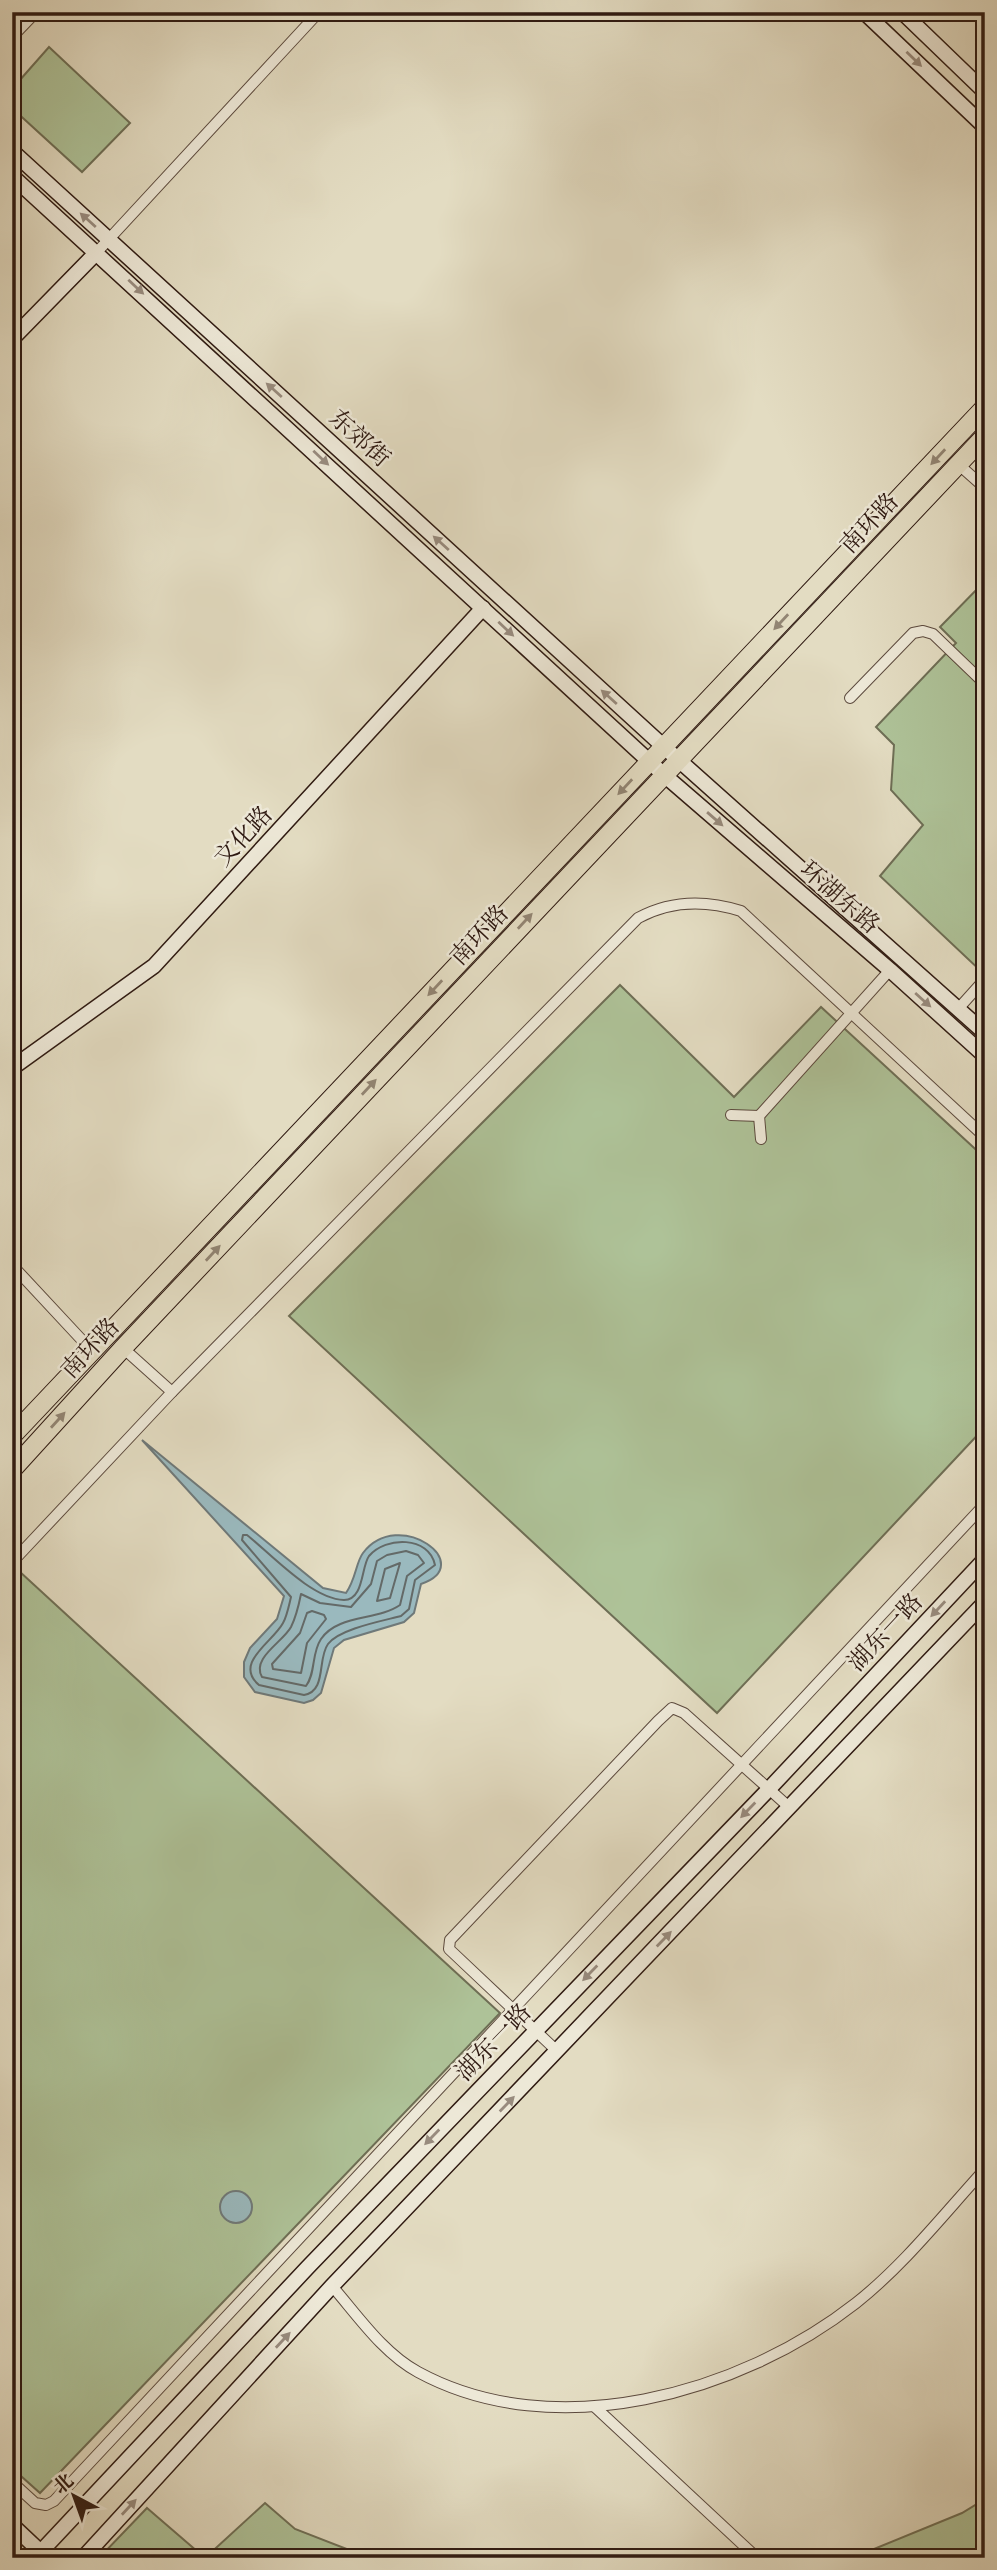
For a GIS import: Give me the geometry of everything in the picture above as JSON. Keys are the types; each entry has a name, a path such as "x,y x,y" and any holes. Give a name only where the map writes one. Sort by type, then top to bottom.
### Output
{"highway":[{"name":"南环路","path":"12,1436 985,407"},
{"name":"南环路","path":"12,1470 663,774 985,436"}],"main road":[{"path":"864,12 985,127"},
{"path":"902,12 985,92"},
{"name":"东郊街","path":"12,151 678,759"},
{"name":"东郊街","path":"12,176 663,774"},
{"path":"12,339 97,252"},
{"name":"文化路","path":"12,1068 154,966 483,608"},
{"name":"环湖东路","path":"678,759 985,1033"},
{"name":"环湖东路","path":"663,774 890,970 985,1056"},
{"name":"湖东一路","path":"41,2556 535,2030 769,1789 985,1559"},
{"name":"湖东一路","path":"83,2558 332,2286 985,1602"},
{"path":"12,2525 41,2556"}],"street":[{"path":"12,37 36,12"},
{"path":"97,252 319,12"},
{"path":"958,464 985,488"},
{"path":"850,698 913,633 923,631 933,634 985,684"},
{"path":"17,1557 172,1392 638,918 651,911 676,904 699,902 741,911 985,1137"},
{"path":"761,1139 758,1116 850,1011 890,970"},
{"path":"958,1009 985,979"},
{"path":"731,1115 758,1116"},
{"path":"12,1265 93,1352"},
{"path":"123,1349 172,1392"},
{"path":"12,2482 35,2503 46,2505 54,2501 985,1504"},
{"path":"557,2051 449,1949 450,1940 648,1731 672,1708 684,1713 789,1807"},
{"path":"332,2286 379,2342 415,2371 450,2387 483,2398 595,2407 649,2400 689,2389 768,2357 832,2321 891,2272 985,2169"},
{"path":"595,2407 755,2556"}],"green space":[{"path":"49,47 130,123 82,172 12,108 12,89"},
{"path":"985,581 985,975 880,876 923,825 891,790 894,745 876,727 956,643 940,627"},
{"path":"620,985 734,1097 821,1007 985,1158 985,1427 717,1713 289,1316"},
{"path":"19,1571 500,2013 40,2493 12,2468 12,1578"},
{"path":"985,2499 985,2558 852,2558 962,2513"},
{"path":"265,2503 295,2529 370,2558 205,2558"},
{"path":"147,2508 205,2558 99,2558"}],"water":[{"path":"142,1440 323,1588 346,1593 363,1553 378,1540 395,1535 412,1537 427,1544 437,1553 441,1565 436,1575 421,1584 414,1613 404,1622 344,1640 334,1648 321,1693 313,1700 304,1703 255,1692 244,1677 244,1662 250,1648 277,1619 284,1596"},
{"path":"236,2191 248,2195 252,2207 248,2219 236,2223 224,2219 220,2207 224,2195"}]}
